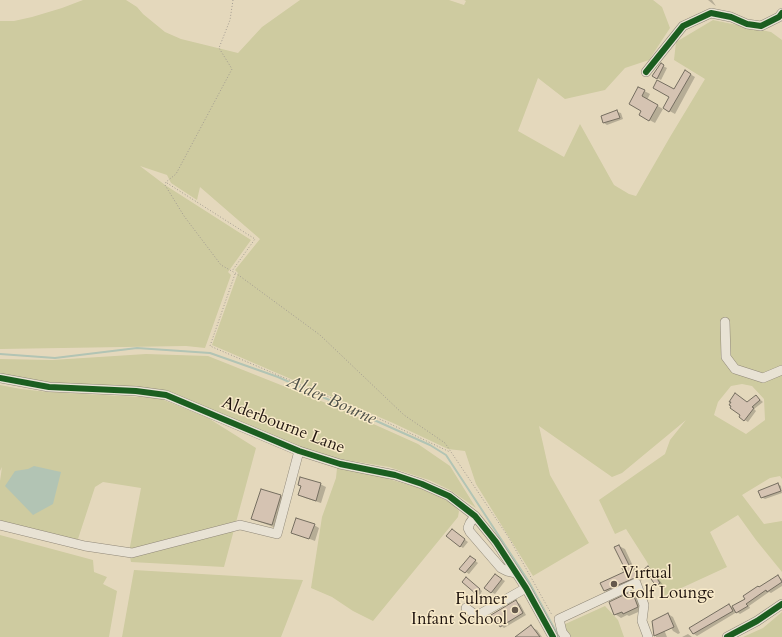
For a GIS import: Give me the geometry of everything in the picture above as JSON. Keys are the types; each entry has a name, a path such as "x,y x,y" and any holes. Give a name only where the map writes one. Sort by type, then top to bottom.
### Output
{"street":[{"path":"646,72 683,26 711,13 731,17 747,24 761,26 779,17 782,13"},
{"path":"725,322 726,357 735,369 763,378 782,370"},
{"name":"Alderbourne Lane","path":"0,378 49,387 136,391 166,395 299,451 340,464 396,475 422,484 449,496 475,516 496,542 526,588 553,637"},
{"path":"0,525 85,546 132,553 240,526 277,534 299,451"},
{"path":"475,516 468,528 470,532 501,568 516,573"},
{"path":"566,637 562,632 559,619 636,583 644,604 642,622 648,637"},
{"path":"466,608 474,614 480,614 526,588"},
{"path":"727,637 757,621 782,604"}],"path":[{"path":"166,182 176,174 232,69 219,48 230,20 233,0"},
{"path":"166,182 165,185 184,216 221,265 235,273 320,335 404,415 445,442 509,538 552,616"},
{"path":"166,182 255,239 232,272"},
{"path":"235,273 210,346 371,415 452,452"}],"shaded area":[{"path":"83,0 126,0 137,7 143,14 165,32 181,39 238,53 262,27 300,0 449,0 464,5 466,1 464,0 653,0 662,7 670,28 649,60 625,68 605,90 565,99 538,78 518,131 564,157 580,124 614,185 629,194 636,196 705,79 674,60 676,42 713,20 771,32 782,40 782,479 780,476 770,478 742,495 764,524 782,521 782,572 738,515 710,532 727,567 664,596 647,562 626,529 615,534 599,500 665,454 670,440 686,420 622,473 612,477 539,426 550,475 589,543 533,576 476,484 465,451 448,449 393,423 212,345 238,273 235,270 260,239 200,187 197,200 171,183 167,175 140,166 165,185 251,240 228,272 231,275 205,348 186,346 0,349 0,21 14,21 62,8","holes":["742,384 752,386 764,399 765,420 746,434 714,415 718,402 731,386"]},
{"path":"146,354 208,356 331,405 418,444 450,466 476,508 450,490 429,480 389,467 322,456 174,396 43,385 0,377 0,359 52,360"},
{"path":"0,385 48,392 159,398 208,418 256,448 224,567 131,562 129,552 141,488 103,482 95,487 77,542 0,527 0,481 2,467 0,471"},
{"path":"34,466 61,472 53,504 33,515 5,486 15,471 28,469"},
{"path":"337,468 372,474 419,488 452,503 459,511 458,517 373,621 353,611 332,597 311,588 322,517 336,478"},
{"path":"0,535 93,560 94,572 107,577 103,584 117,591 109,637 0,637"},
{"path":"134,570 303,580 281,637 122,637"},
{"path":"605,606 618,620 624,637 570,637 563,625"},
{"path":"782,612 782,637 743,637 763,628"}],"building":[{"path":"661,63 664,65 657,79 652,76"},
{"path":"685,70 691,74 669,112 663,108 669,97 653,88 657,80 674,89"},
{"path":"638,87 645,90 642,96 658,105 649,121 639,115 641,111 629,104"},
{"path":"617,110 620,118 603,123 601,116"},
{"path":"735,393 747,402 756,395 760,400 752,407 754,408 744,421 739,417 740,415 730,408 731,406 729,405 731,402 729,402"},
{"path":"300,477 321,483 316,501 298,495 301,486 298,485"},
{"path":"778,483 781,491 761,498 758,491"},
{"path":"261,489 281,495 272,525 251,519"},
{"path":"296,518 315,524 309,539 291,533"},
{"path":"452,529 465,539 460,547 446,536"},
{"path":"619,545 637,577 604,591 600,583 624,572 622,568 624,567 614,547"},
{"path":"470,556 476,560 465,573 459,569"},
{"path":"648,566 660,583 656,586 644,569"},
{"path":"495,574 502,579 491,593 484,588"},
{"path":"778,575 782,582 767,592 766,590 746,604 748,606 736,613 732,606 745,599 743,596"},
{"path":"466,577 480,589 476,594 462,582"},
{"path":"632,591 638,607 623,614 622,612 614,615 609,602"},
{"path":"516,600 523,613 500,627 491,615"},
{"path":"729,604 733,611 693,634 689,628"},
{"path":"668,613 674,627 654,636 652,621"},
{"path":"531,625 540,637 515,637"}],"waterway":[{"name":"Alder Bourne","path":"0,354 55,358 137,348 210,353 278,377 430,445 446,455 529,582 559,637"}],"cycle path":[{"path":"646,72 683,26 711,13 731,17 747,24 761,26 779,17 782,13"},
{"path":"0,378 49,387 136,391 166,395 299,451 340,464 395,475 422,484 449,496 475,516 496,542 526,588 553,637"},
{"path":"727,637 757,621 782,604"}],"place":[{"name":"Virtual Golf Lounge","path":"614,584"},
{"name":"Fulmer Infant School","path":"515,610"}]}
